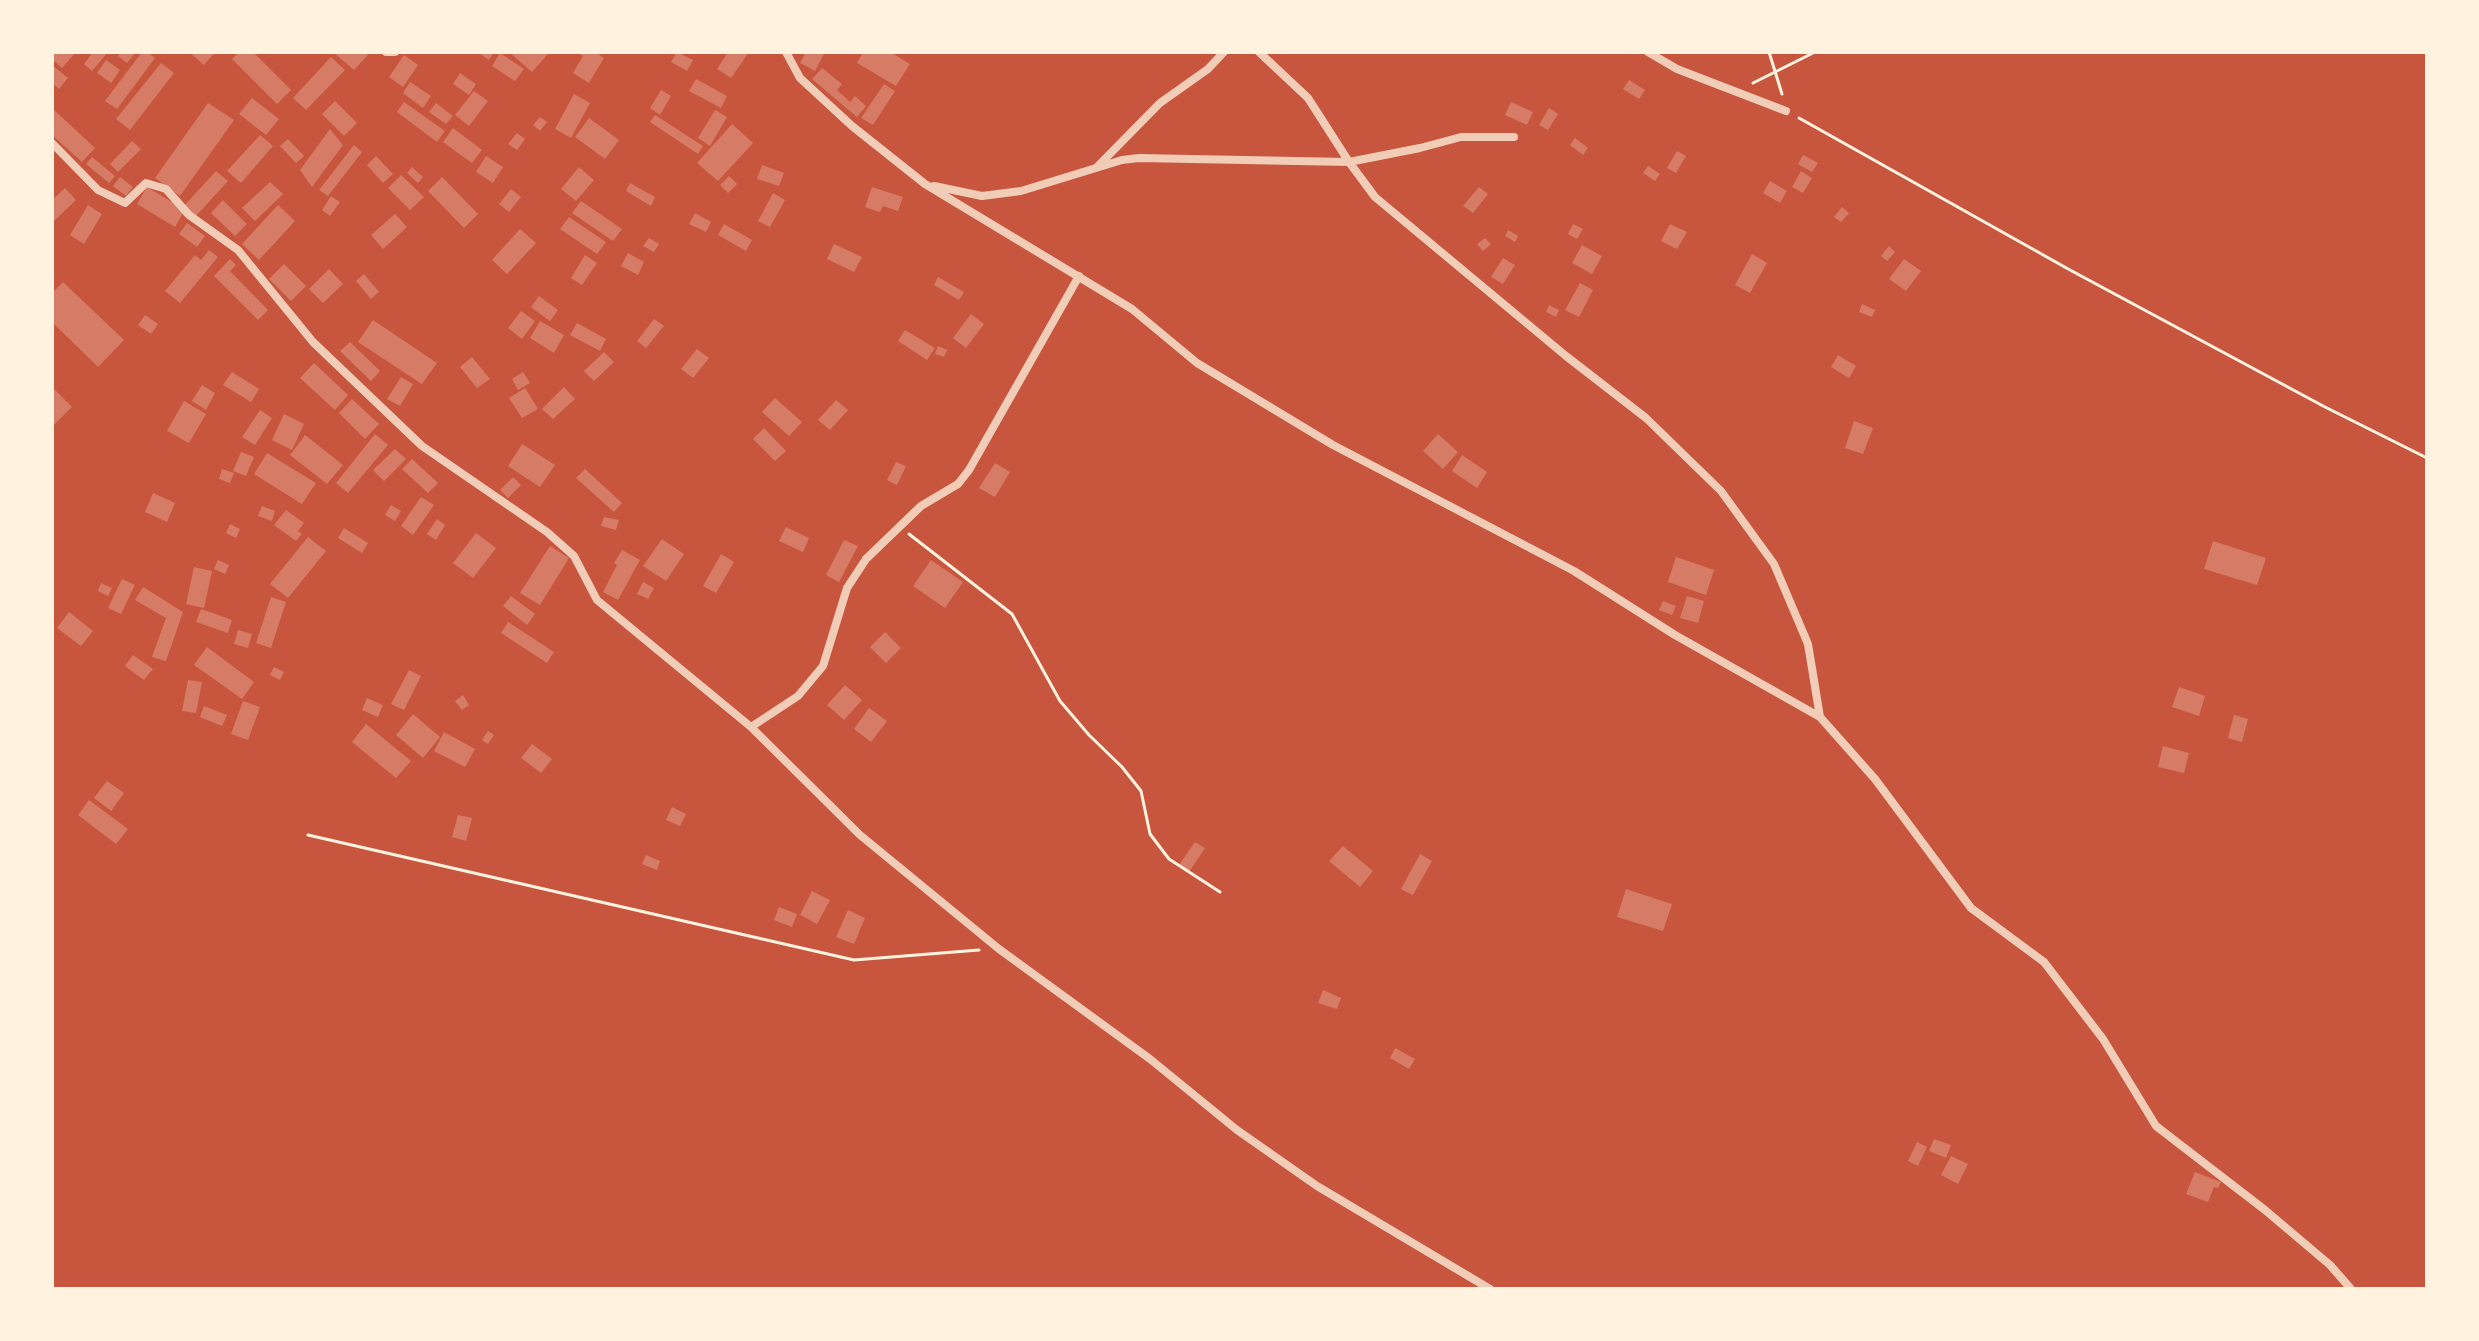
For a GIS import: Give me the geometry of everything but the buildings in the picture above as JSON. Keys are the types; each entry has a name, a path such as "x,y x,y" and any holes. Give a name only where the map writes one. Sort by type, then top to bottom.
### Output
{"street":[{"path":"386,52 395,52"},
{"path":"786,52 800,78 852,126 925,184 1132,309 1197,363 1333,445 1574,571 1675,635 1820,717 1875,779 1971,908 2044,962 2103,1039 2156,1126 2265,1210 2330,1265 2351,1289"},
{"path":"1096,168 1160,103 1208,69 1224,52"},
{"path":"1259,52 1308,98 1375,197 1566,356 1646,418 1721,491 1774,564 1808,644 1820,717"},
{"path":"1648,52 1677,69 1786,111"},
{"path":"925,184 982,196 1021,191 1139,158 1349,162 1461,137 1514,137"},
{"path":"52,143 98,190 125,203 146,183 166,189 189,215 238,250 313,342 422,446 547,532 574,556 597,600 751,727 860,835 999,949 1150,1059 1237,1130 1317,1186 1490,1289"},
{"path":"751,727 798,696 823,666 847,588 866,559 921,506 958,484 969,470 1079,276"}],"path":[{"path":"1769,52 1786,111 2070,270 2325,407 2427,458"},
{"path":"1735,91 1815,52"},
{"path":"899,527 1012,614 1060,701 1141,791 1150,834 1169,859 1220,892"},
{"path":"308,835 854,960 999,949"}]}
